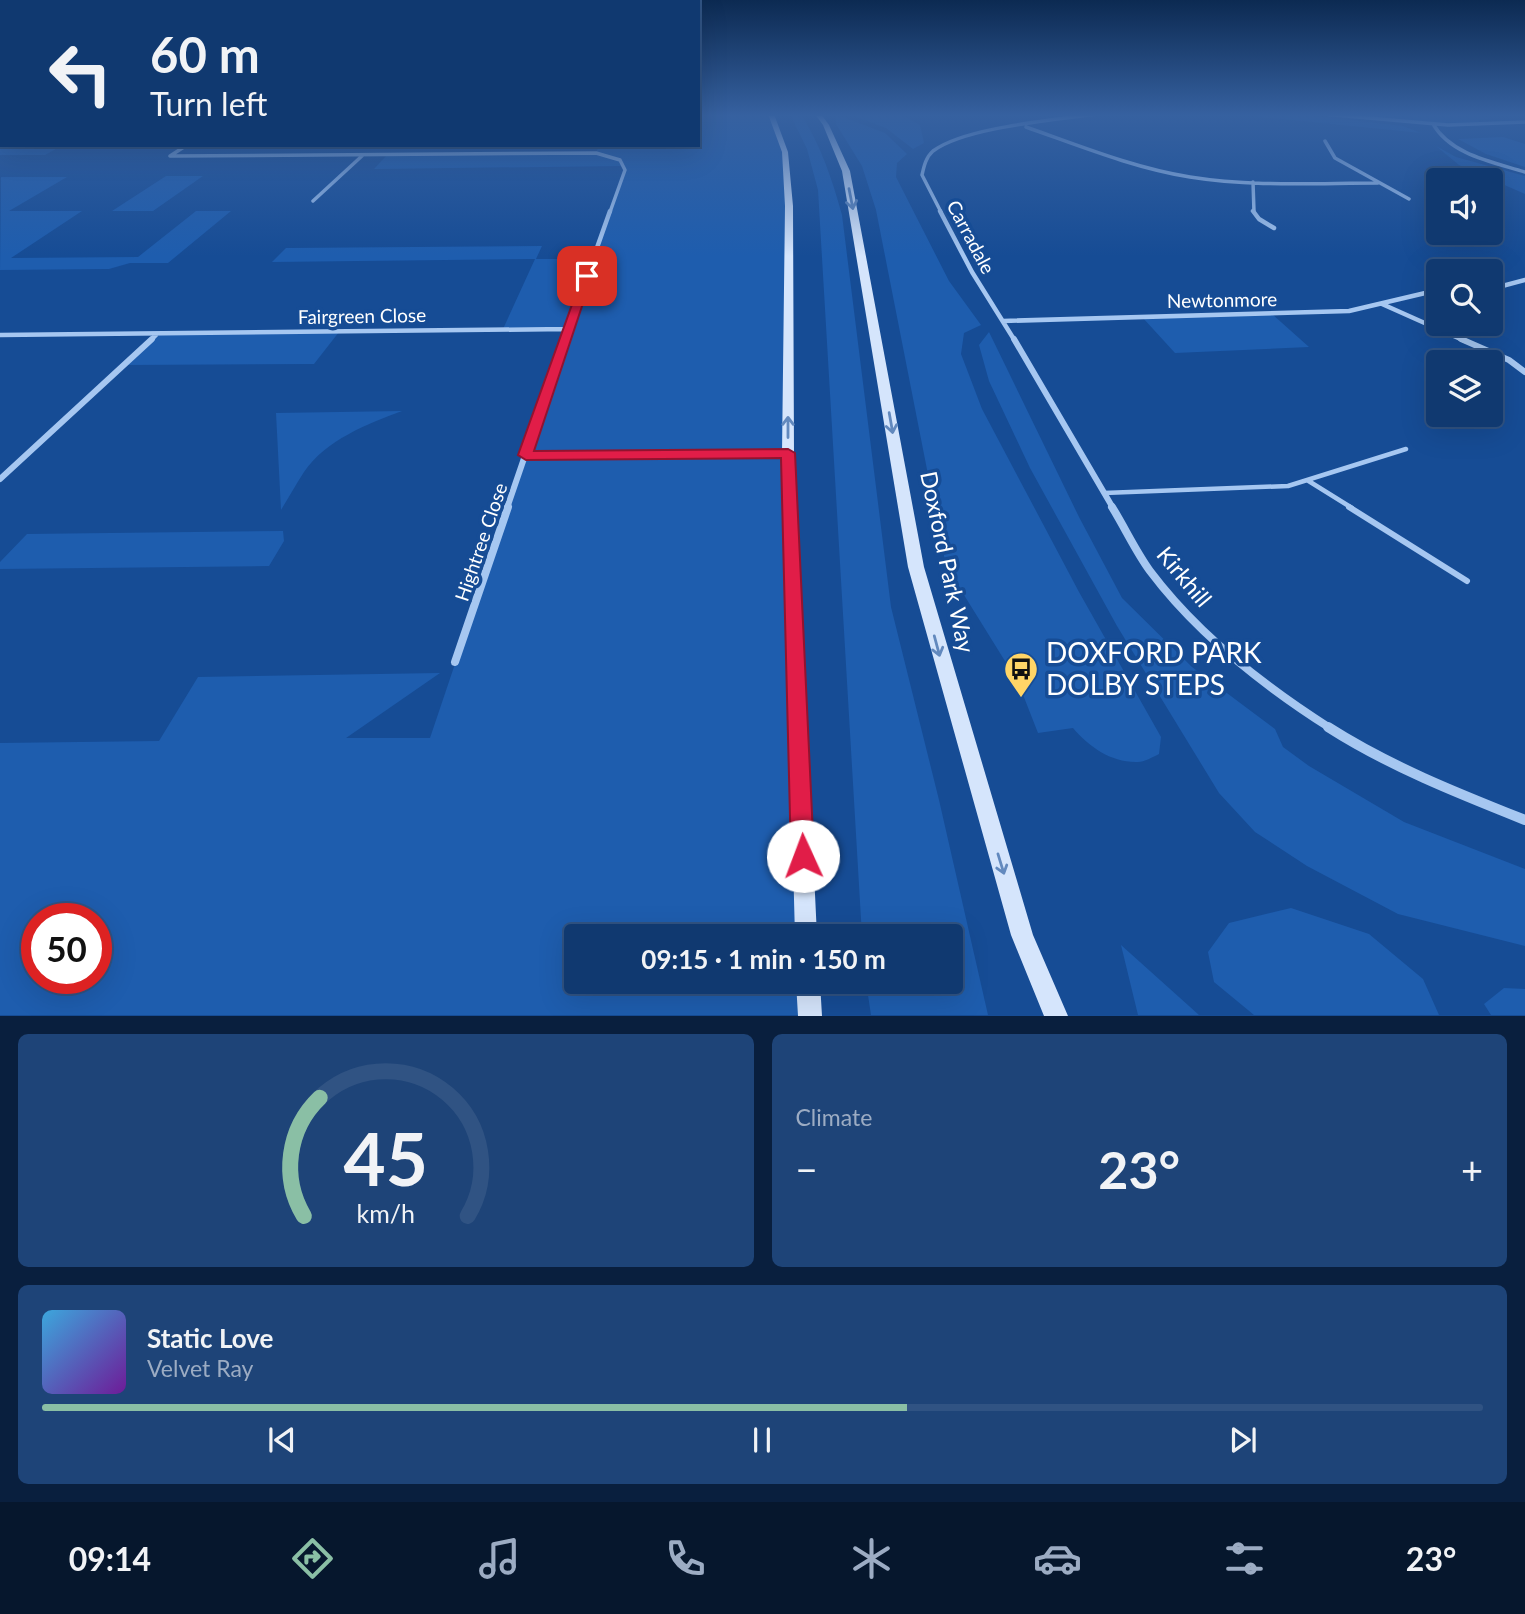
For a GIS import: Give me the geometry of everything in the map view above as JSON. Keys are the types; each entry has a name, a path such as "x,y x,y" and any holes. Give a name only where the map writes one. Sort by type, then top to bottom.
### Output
{"main road":[{"path":"786,161 789,206 788,453 806,924"},
{"name":"Doxford Park Way","path":"841,161 845,172 923,593 1022,935 1056,1016"},
{"path":"809,994 810,1016"}],"street":[{"path":"313,201 356,161"},
{"name":"Hightree Close","path":"455,662 625,170 621,161"},
{"name":"Carradale","path":"926,161 922,175 972,272 988,296"},
{"path":"1126,161 1189,177 1253,182 1378,183"},
{"path":"1341,161 1409,199"},
{"path":"1496,161 1525,172"},
{"path":"1253,182 1251,212 1255,219 1274,228"},
{"path":"1503,286 1525,280"},
{"name":"Newtonmore","path":"1003,321 1349,311 1426,293"},
{"name":"Kirkhill","path":"988,296 1150,571 1206,633 1277,694 1364,750 1454,792 1525,820"},
{"path":"1381,303 1509,360 1525,372"},
{"name":"Fairgreen Close","path":"0,335 568,329"},
{"path":"0,479 156,334"},
{"path":"526,455 788,453"}],"lane":[{"path":"1104,493 1288,486 1406,449"},
{"path":"1307,480 1467,581"}],"shaded area":[{"path":"381,161 785,161 788,453 806,924 564,924 564,994 809,994 810,1015 0,1015 0,743 159,741 198,677 440,673 346,738 430,738 568,329 503,329 535,259 272,262 286,248 542,246 536,259 593,259 625,170 623,166 374,169"},
{"path":"810,161 824,161 842,215 891,607 988,1015 871,1015 868,994 963,994 963,924 861,924 818,190"},
{"path":"859,161 899,161 896,177 949,281 981,325 964,333 961,354 982,409 1079,592 1161,737 1159,754 1154,757 1128,762 1110,757 1086,741 1073,728 1038,733 1018,682 946,566 876,210"},
{"path":"1455,161 1472,161 1496,168 1466,168"},
{"path":"1508,161 1525,161 1525,167"},
{"path":"1503,170 1525,176 1525,194 1503,184"},
{"path":"166,176 203,176 153,211 112,211"},
{"path":"1,177 67,177 9,211 82,211 11,258 138,257 196,211 231,211 168,263 130,263 109,269 0,270"},
{"path":"1272,314 1309,347 1175,353 1143,318"},
{"path":"339,332 314,364 123,365 156,335"},
{"path":"989,332 1079,517 1122,598 1192,667 1275,729 1283,747 1309,766 1404,822 1525,869 1525,946 1398,914 1307,866 1255,832 1219,793 1117,626 1030,468 989,381 979,345"},
{"path":"402,411 348,434 324,451 304,472 281,510 276,413"},
{"path":"283,531 284,541 269,566 0,569 0,562 27,534"},
{"path":"1291,908 1369,934 1423,979 1439,1015 1254,1015 1214,982 1208,952 1229,923"},
{"path":"1121,945 1199,1015 1138,1015"},
{"path":"1504,988 1525,989 1525,1015 1491,1015 1484,1004"}],"place":[{"name":"DOXFORD PARK DOLBY STEPS","path":"1021,699"}],"route":[{"path":"587,276 526,455 788,453 803,856"}]}
